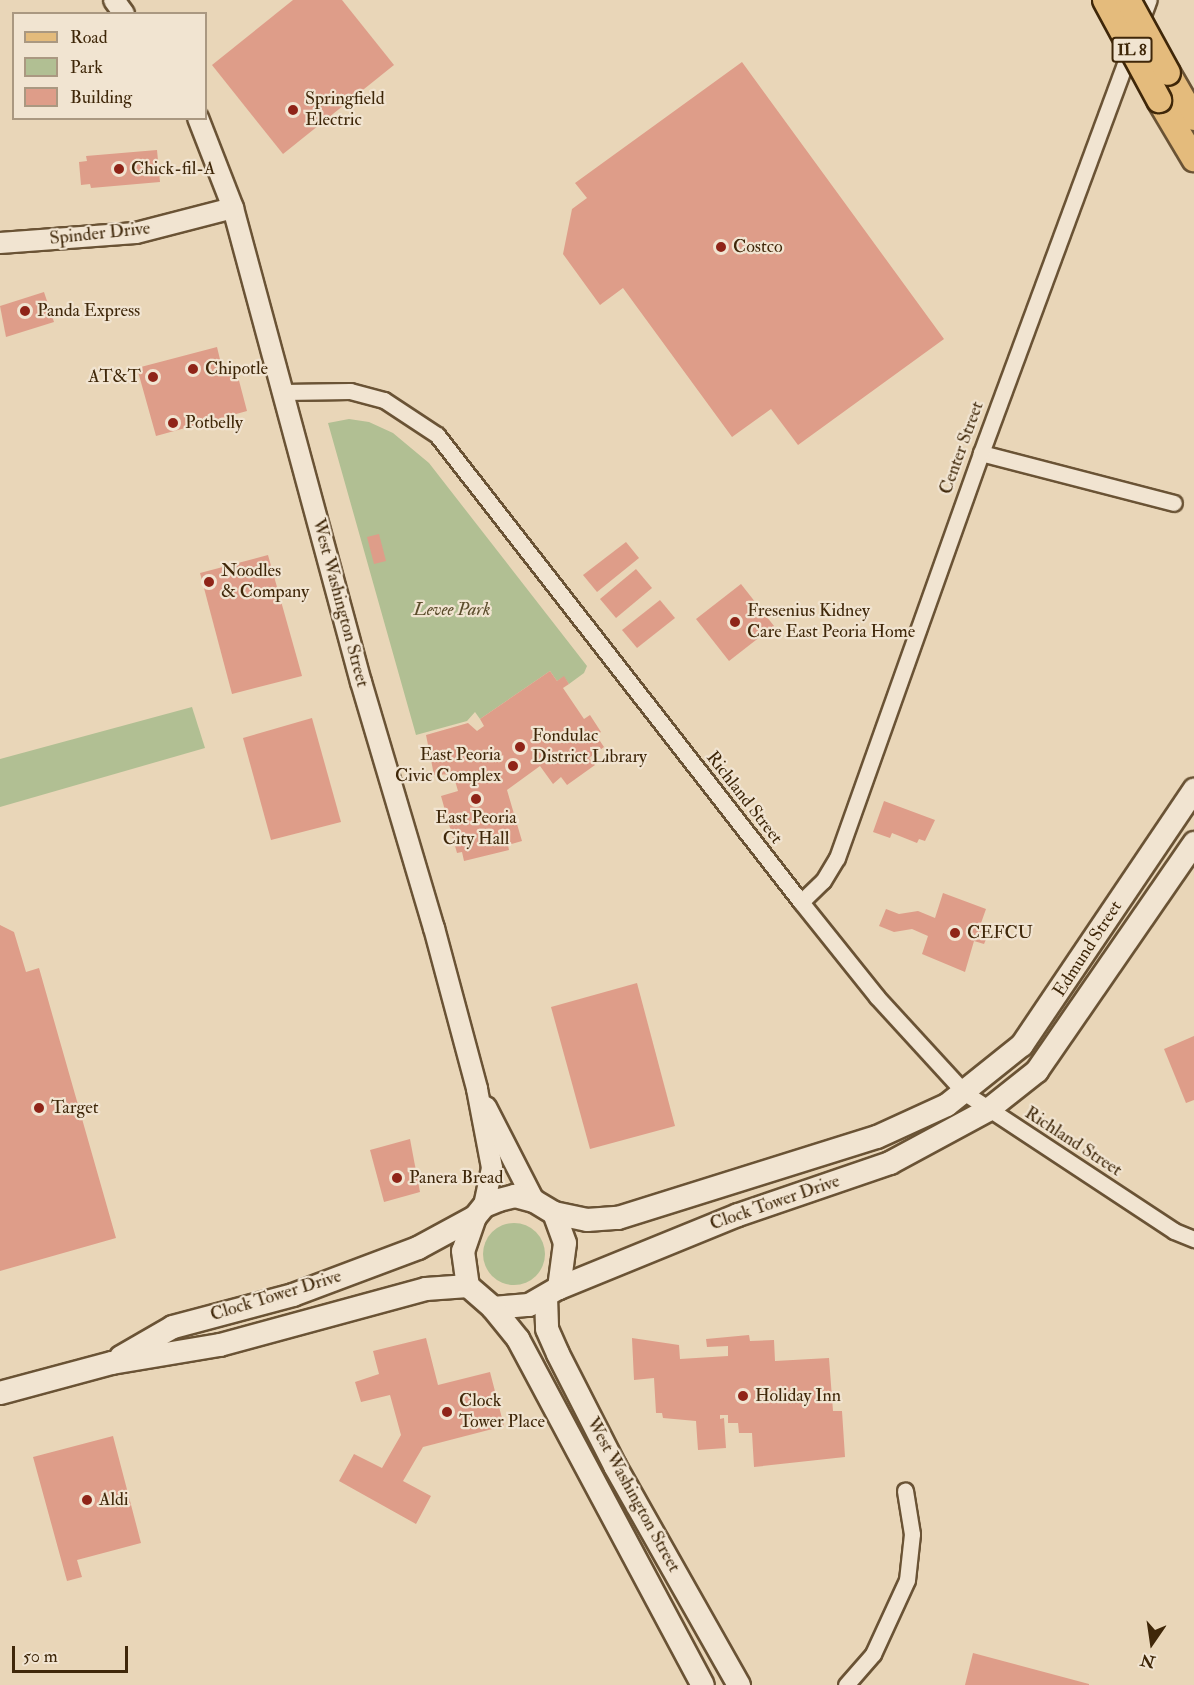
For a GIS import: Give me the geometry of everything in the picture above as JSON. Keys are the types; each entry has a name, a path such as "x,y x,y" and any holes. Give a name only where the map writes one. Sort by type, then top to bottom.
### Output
{"main road":[{"name":"IL 8","path":"1105,0 1194,159"},
{"name":"IL 8","path":"1128,0 1194,118"},
{"path":"1162,105 1194,173"},
{"name":"Edmund Street","path":"965,1093 1022,1045 1194,790"},
{"name":"Edmund Street","path":"988,1110 1037,1071 1194,843"},
{"name":"Clock Tower Drive","path":"554,1213 587,1220 618,1218 878,1137 948,1105 965,1093"},
{"name":"Clock Tower Drive","path":"552,1293 738,1215 890,1163 988,1110"},
{"path":"515,1196 534,1201 554,1213 565,1243 552,1293 529,1305 493,1308 468,1286 463,1251 480,1211 515,1196"},
{"name":"Clock Tower Drive","path":"112,1363 173,1327 293,1295 414,1250 480,1211"},
{"path":"182,1353 211,1333 316,1301 404,1261 414,1250"},
{"name":"Clock Tower Drive","path":"0,1393 112,1363 182,1353 426,1289 468,1286"},
{"name":"West Washington Street","path":"552,1293 547,1329 558,1354 615,1466 739,1685"},
{"name":"West Washington Street","path":"493,1308 518,1339 703,1685"}],"street":[{"name":"Center Street","path":"801,902 823,881 837,858 981,453 1149,0"},
{"name":"West Washington Street","path":"199,120 233,208 477,1089 492,1168 480,1211"},
{"name":"Spinder Drive","path":"0,243 136,233 233,208"},
{"name":"Richland Street","path":"283,392 350,391 384,400 437,435 877,997 965,1093 1174,1231 1194,1239"},
{"path":"981,453 1174,503"},
{"name":"West Washington Street","path":"477,1089 534,1201"},
{"path":"846,1685 873,1654 907,1580 912,1534 904,1491"}],"green space":[{"name":"Levee Park","path":"349,419 369,422 393,433 429,463 587,666 584,673 569,684 564,677 557,681 550,671 480,719 475,712 467,721 416,735 328,423"},
{"path":"192,707 205,748 0,807 0,759"},
{"path":"514,1223 536,1232 545,1254 536,1276 514,1285 492,1276 483,1254 492,1232"}],"building":[{"name":"Springfield Electric","path":"293,0 342,0 394,65 283,154 212,65"},
{"name":"Costco","path":"742,62 944,339 798,445 771,409 732,437 623,288 600,305 563,254 572,209 587,198 575,183"},
{"name":"Chick-fil-A","path":"157,150 160,182 91,188 90,184 81,185 79,162 87,161 86,156"},
{"name":"Panda Express","path":"44,292 54,322 6,337 0,306"},
{"path":"217,347 224,376 237,373 247,411 156,436 137,368"},
{"path":"379,534 386,561 374,564 367,537"},
{"path":"626,542 639,558 597,592 583,575"},
{"path":"268,555 302,676 232,694 200,573"},
{"path":"636,569 652,588 616,618 600,599"},
{"name":"Fresenius Kidney Care East Peoria Home","path":"741,584 774,626 729,661 696,619"},
{"path":"660,600 675,618 637,648 622,630"},
{"name":"East Peoria Civic Complex","path":"550,671 557,681 564,676 569,684 563,688 584,719 590,715 601,732 596,735 604,747 589,758 595,765 567,785 561,777 553,784 540,766 507,790 522,841 508,845 509,850 464,861 462,852 457,853 441,796 458,791 453,774 434,775 426,735 468,723 477,731 484,726 480,719"},
{"path":"312,718 341,822 271,840 243,738"},
{"path":"884,801 935,820 925,841 919,839 917,843 892,833 890,838 873,832"},
{"name":"CEFCU","path":"943,893 986,909 980,926 990,930 984,944 974,941 965,972 922,954 928,936 912,929 894,932 879,926 886,909 899,914 918,911 935,918"},
{"name":"Target","path":"0,925 14,932 26,972 39,968 116,1238 0,1271"},
{"path":"637,983 675,1126 590,1149 551,1007"},
{"path":"1194,1036 1194,1100 1186,1103 1164,1049"},
{"name":"Panera Bread","path":"410,1139 420,1192 384,1202 370,1150"},
{"name":"Holiday Inn","path":"749,1335 750,1341 774,1340 775,1361 829,1358 833,1411 842,1411 845,1457 754,1467 752,1433 739,1433 738,1423 728,1423 728,1415 720,1415 720,1419 724,1418 726,1448 698,1450 696,1421 663,1418 662,1413 656,1413 654,1378 634,1380 632,1338 679,1345 680,1359 728,1356 728,1346 707,1347 706,1339"},
{"name":"Clock Tower Place","path":"426,1338 438,1385 490,1372 504,1426 423,1447 403,1481 431,1496 416,1524 339,1481 354,1454 382,1468 401,1435 390,1395 361,1402 355,1382 379,1374 373,1351"},
{"name":"Aldi","path":"113,1436 141,1543 77,1560 82,1577 67,1581 33,1457"},
{"path":"973,1653 1089,1684 1089,1685 965,1685"}],"place":[{"name":"Springfield Electric","path":"293,110"},
{"name":"Chick-fil-A","path":"119,169"},
{"name":"Costco","path":"721,247"},
{"name":"Panda Express","path":"25,311"},
{"name":"Chipotle","path":"193,369"},
{"name":"AT&T","path":"153,377"},
{"name":"Potbelly","path":"173,423"},
{"name":"Noodles & Company","path":"209,582"},
{"name":"Fresenius Kidney Care East Peoria Home","path":"735,622"},
{"name":"Fondulac District Library","path":"520,747"},
{"name":"East Peoria Civic Complex","path":"513,766"},
{"name":"East Peoria City Hall","path":"476,799"},
{"name":"CEFCU","path":"955,933"},
{"name":"Target","path":"39,1108"},
{"name":"Panera Bread","path":"397,1178"},
{"name":"Holiday Inn","path":"743,1396"},
{"name":"Clock Tower Place","path":"447,1412"},
{"name":"Aldi","path":"87,1500"}]}
